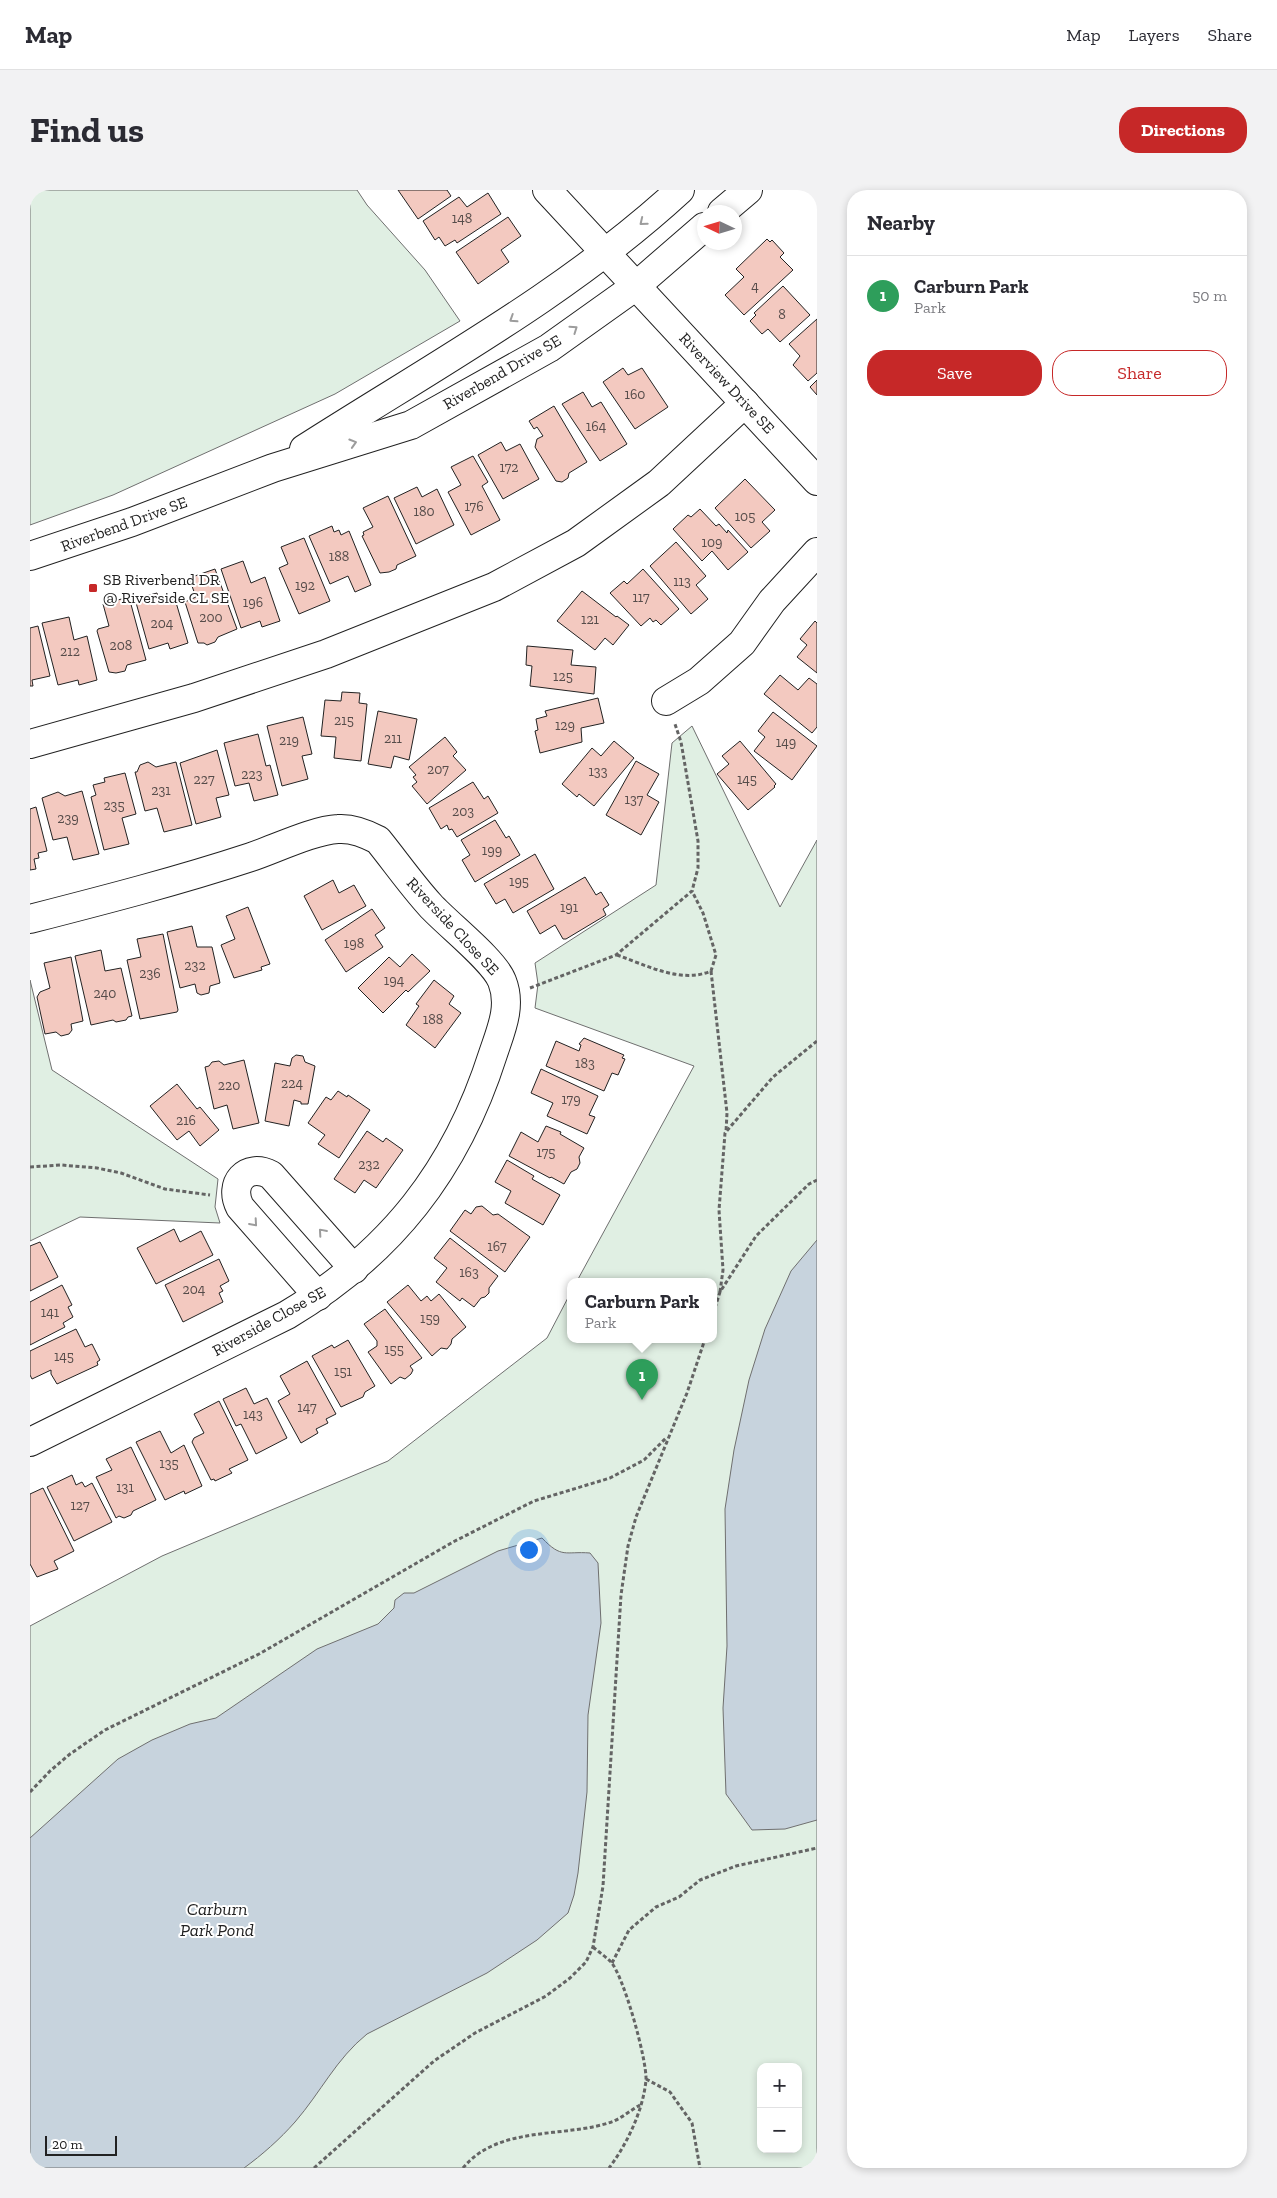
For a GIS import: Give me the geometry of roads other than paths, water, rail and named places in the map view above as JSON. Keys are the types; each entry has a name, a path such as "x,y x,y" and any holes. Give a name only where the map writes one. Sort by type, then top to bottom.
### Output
{"street":[{"name":"Riverview Drive SE","path":"547,190 817,481"},
{"name":"Riverbend Drive SE","path":"273,468 518,315 605,252 680,190"},
{"path":"730,205 748,190"},
{"name":"Riverbend Drive SE","path":"30,556 132,522 273,468 411,425 549,348 636,286 697,233"},
{"path":"30,744 194,698 326,654 494,587 576,543 644,494 659,483 745,403"},
{"path":"666,701 699,681 742,643 772,601 817,552"},
{"name":"Riverside Close SE","path":"30,919 138,892 251,857 328,830 353,830 366,833 378,840 430,905 499,972 506,997 503,1022 490,1065 472,1109 447,1160 421,1197 380,1245 354,1269 318,1296 270,1324 30,1442"},
{"path":"318,1296 240,1207 235,1193 239,1180 251,1171 264,1171 271,1175 354,1269"}],"water":[{"path":"817,1240 817,1820 785,1829 752,1830 726,1794 723,1708 727,1646 725,1509 734,1450 749,1380 765,1329 791,1271"},
{"name":"Carburn Park Pond","path":"542,1538 554,1549 564,1553 590,1553 598,1563 601,1623 588,1715 587,1792 578,1873 568,1913 537,1940 487,1973 367,2034 346,2054 304,2111 289,2128 244,2168 30,2168 30,1838 118,1759 152,1740 190,1724 216,1718 317,1649 378,1624 394,1608 395,1600 404,1593 414,1593 498,1551"}],"place":[{"name":"SB Riverbend DR @ Riverside CL SE","path":"93,588"},
{"name":"Carburn Park","path":"642,1400"}]}
